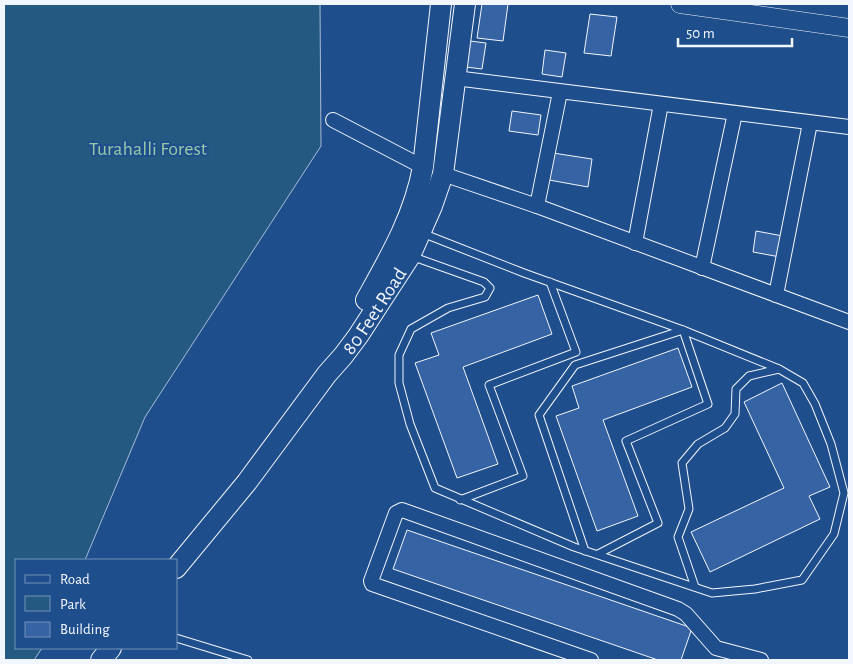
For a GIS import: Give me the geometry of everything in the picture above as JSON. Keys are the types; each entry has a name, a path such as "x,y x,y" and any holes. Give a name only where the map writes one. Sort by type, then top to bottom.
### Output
{"main road":[{"name":"80 Feet Road","path":"178,566 247,482 349,329 389,258 413,206 423,166 441,4"},
{"name":"80 Feet Road","path":"169,559 303,397 358,336 410,256 421,233 443,174 465,4"},
{"path":"86,660 96,649"},
{"path":"101,660 110,649"}],"street":[{"path":"682,4 849,28"},
{"path":"456,78 849,128"},
{"path":"537,206 560,92"},
{"path":"636,243 660,104"},
{"path":"702,268 735,113"},
{"path":"333,120 423,166"},
{"path":"776,295 810,123"},
{"path":"443,174 537,206 849,322"},
{"path":"591,660 372,584 371,581 396,513 402,510 678,609 686,614 716,648 755,659"}],"lane":[{"path":"410,256 484,282 490,288 485,297 448,308 411,328 399,356 398,383 410,424 435,488 585,551 712,593 755,589 802,580 834,534 844,493 831,444 815,404 803,383 779,369 684,330 421,233"},
{"path":"460,500 523,476 489,385 576,352 550,282"},
{"path":"585,551 539,415 575,365 684,330"},
{"path":"598,554 658,523 626,440 708,404 684,330"},
{"path":"695,587 678,537 689,509 682,463 698,444 725,428 735,414 736,389 748,376 779,369"},
{"path":"178,639 248,660"}],"green space":[{"name":"Turahalli Forest","path":"4,4 320,4 321,146 145,417 85,559 15,559 15,649 41,649 34,660 4,660"}],"building":[{"path":"482,4 508,4 503,41 477,38"},
{"path":"590,14 617,17 611,56 584,53"},
{"path":"470,41 486,43 482,69 466,67"},
{"path":"545,50 566,53 562,77 542,74"},
{"path":"512,111 541,115 538,135 509,131"},
{"path":"553,153 592,159 588,187 549,180"},
{"path":"756,231 783,236 780,257 753,252"},
{"path":"538,295 552,334 463,367 498,464 457,478 415,363 439,355 431,333"},
{"path":"678,348 692,387 603,420 638,516 597,531 556,416 579,408 572,386"},
{"path":"782,383 830,487 809,496 820,519 710,572 691,532 784,488 744,402"},
{"path":"407,530 692,628 681,660 658,660 393,569"}]}
